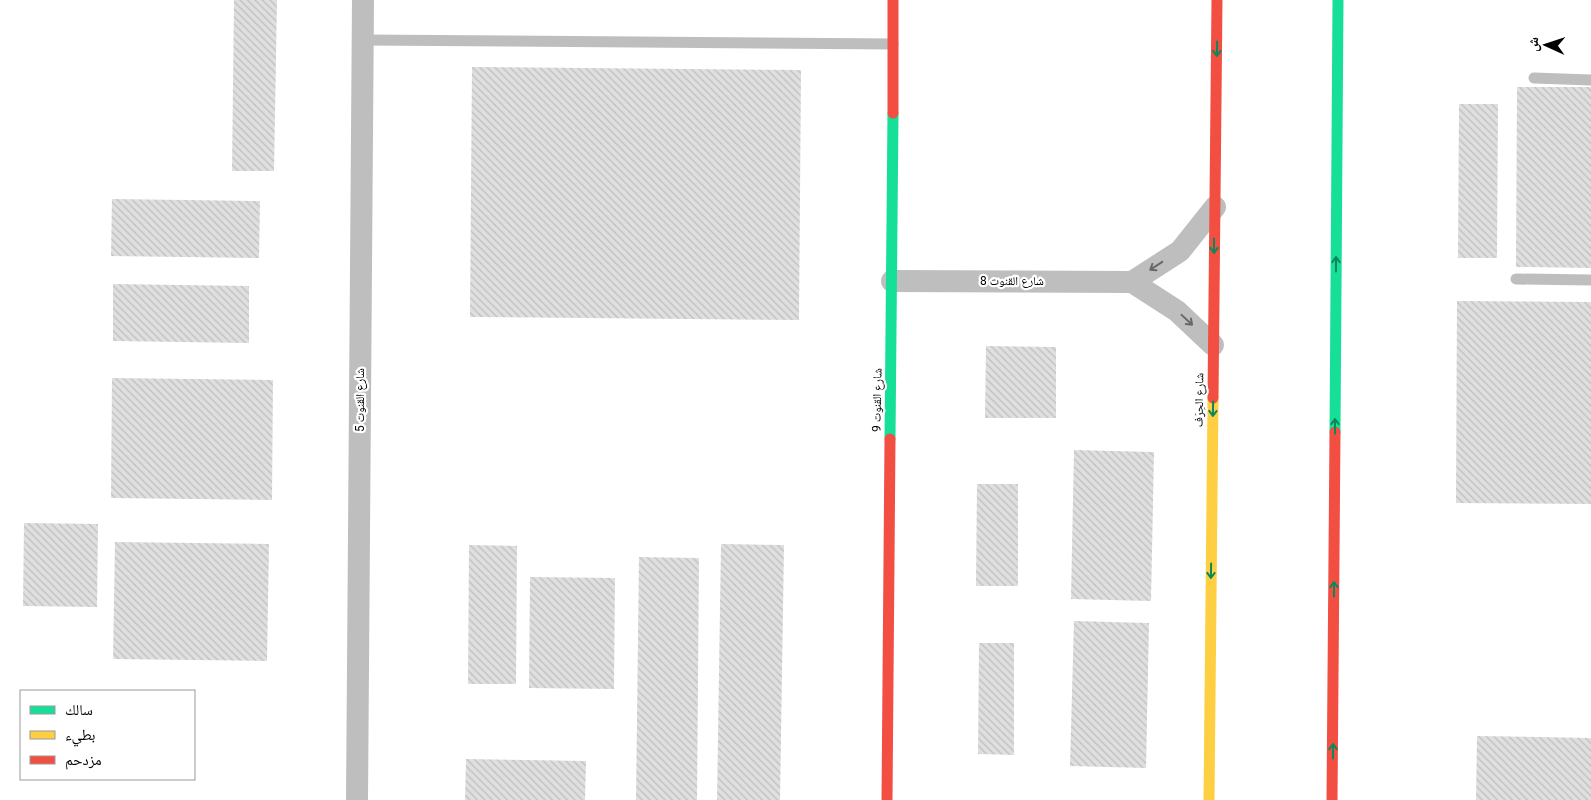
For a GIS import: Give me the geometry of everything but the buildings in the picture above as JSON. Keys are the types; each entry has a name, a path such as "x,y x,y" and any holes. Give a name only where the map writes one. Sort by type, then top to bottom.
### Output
{"street":[{"name":"شارع القنوت 5","path":"357,800 363,0"},
{"name":"شارع القنوت 9","path":"887,800 893,0"},
{"name":"شارع الحِرَف","path":"1209,800 1217,0"},
{"path":"1332,800 1338,0"},
{"path":"1213,345 1177,311 1132,282 1180,251 1214,207"},
{"name":"شارع القنوت 8","path":"892,281 1132,282"}],"lane":[{"path":"363,40 892,44"},
{"path":"1534,78 1591,80"},
{"path":"1516,279 1591,280"}],"traffic: fast":[{"path":"1335,432 1338,0"},
{"path":"890,439 893,113"}],"traffic: slow":[{"path":"1209,800 1213,398"}],"traffic: jam":[{"path":"893,0 893,113"},
{"path":"1213,398 1217,0"},
{"path":"1332,800 1335,432"},
{"path":"887,800 890,439"}]}
